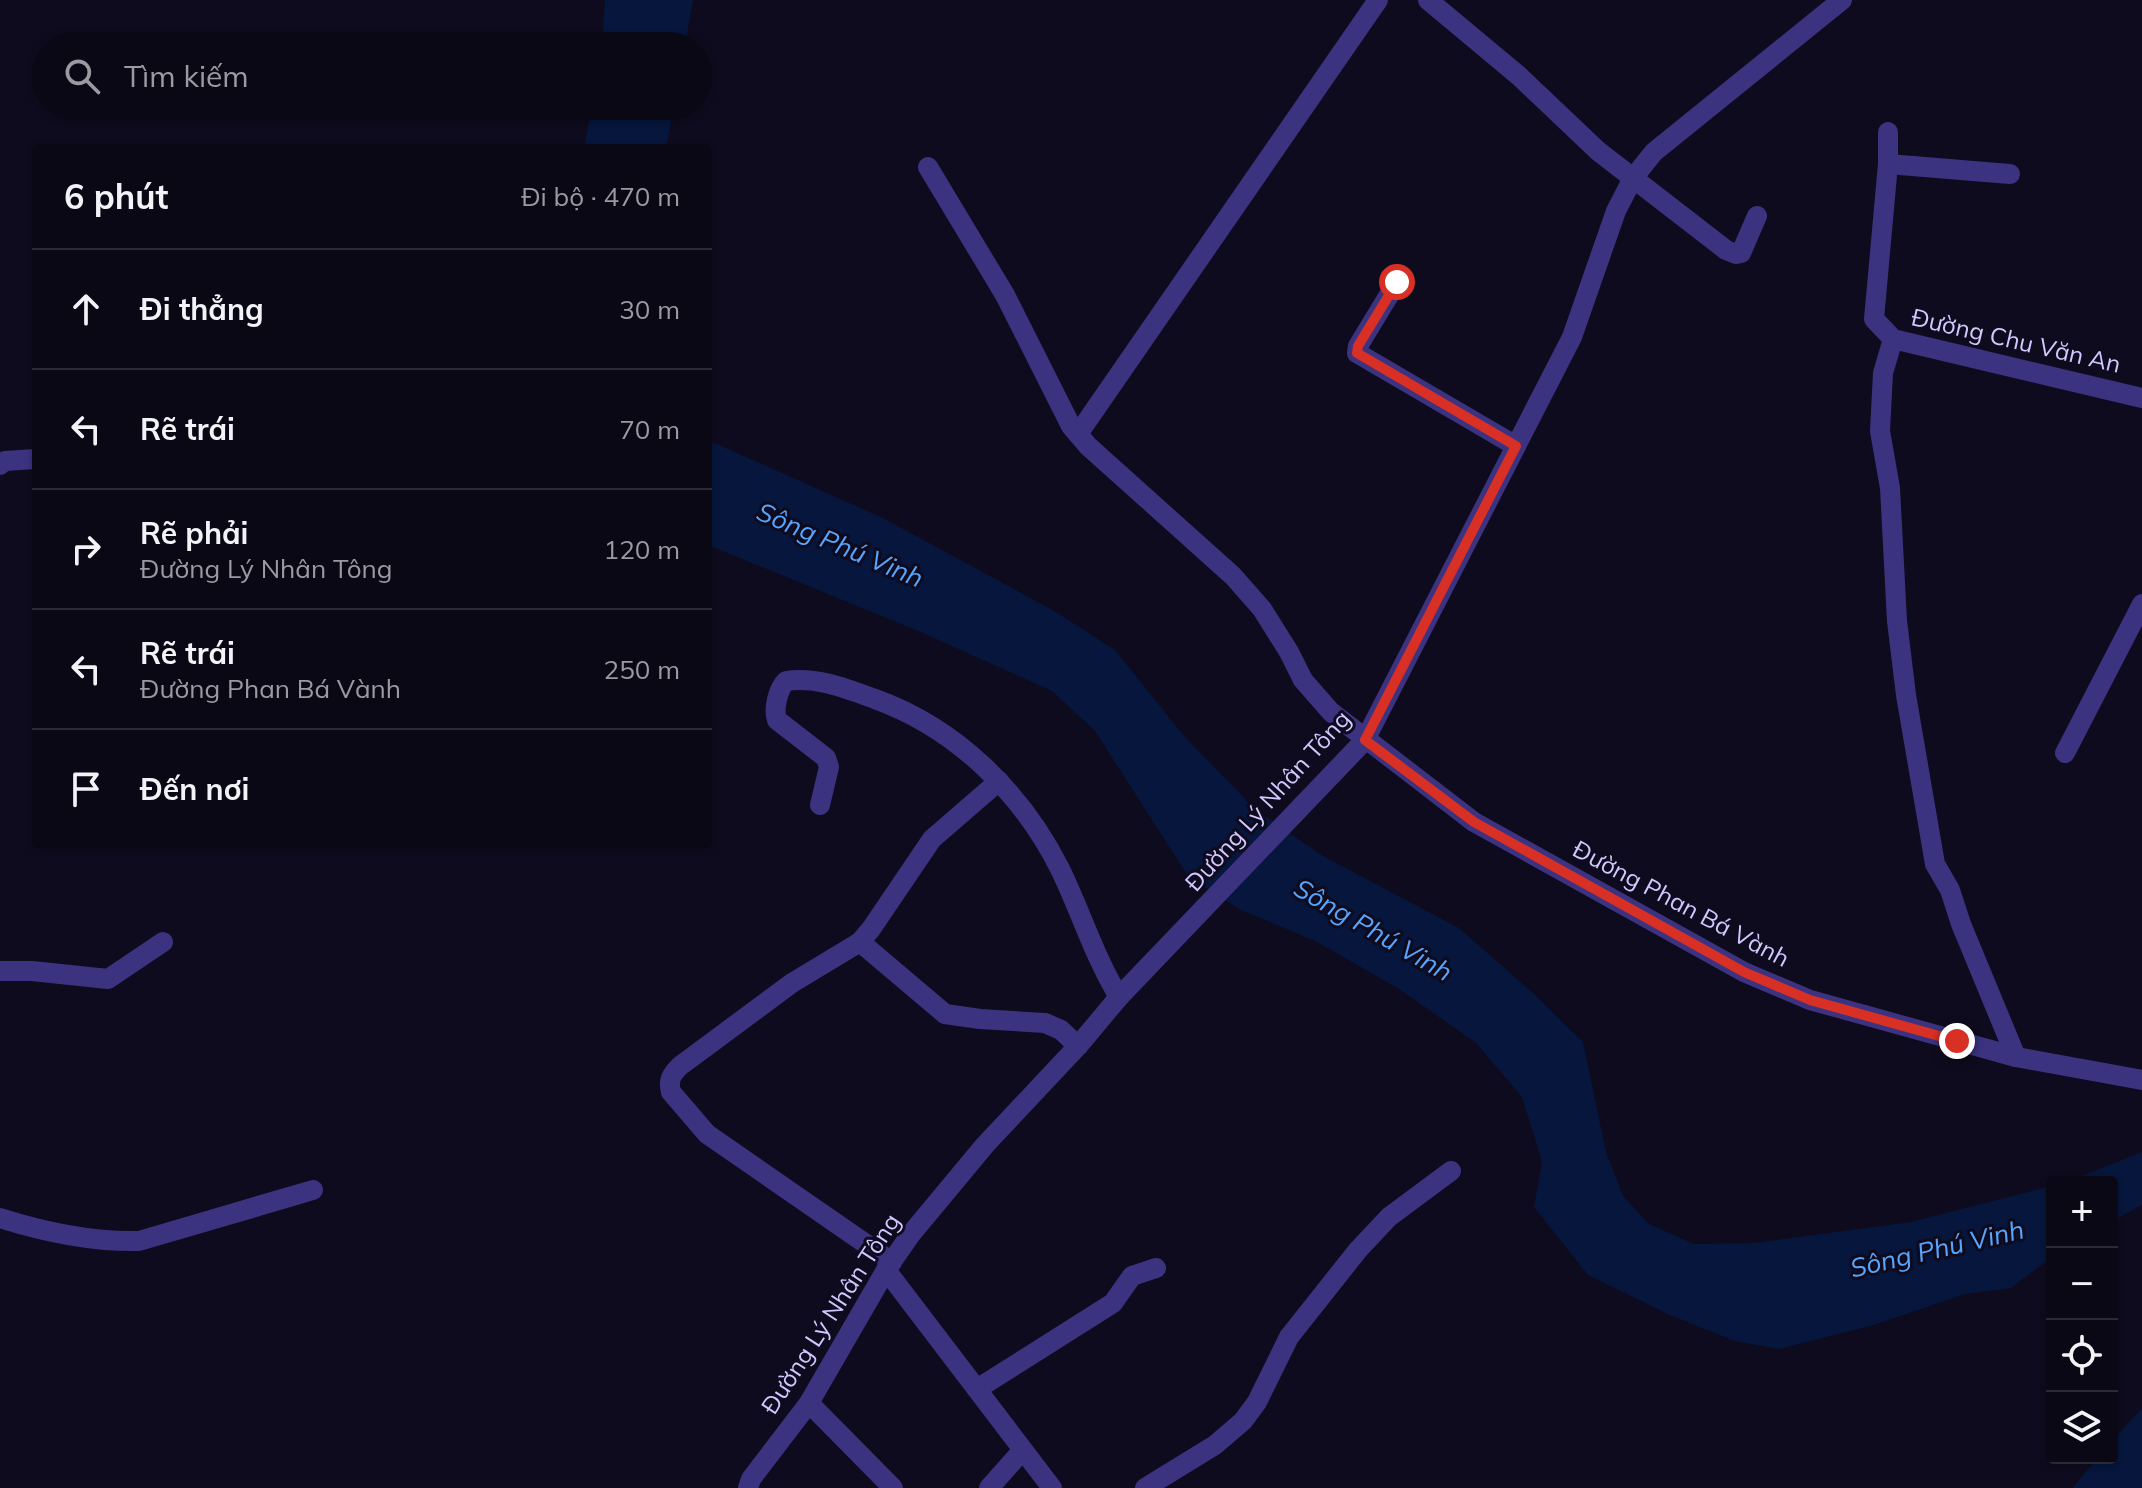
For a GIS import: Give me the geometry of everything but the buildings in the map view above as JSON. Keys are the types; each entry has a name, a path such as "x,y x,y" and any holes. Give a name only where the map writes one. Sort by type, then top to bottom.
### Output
{"street":[{"path":"1078,434 1378,0"},
{"path":"1428,0 1519,76 1598,151 1726,250 1736,254 1744,248 1757,216"},
{"name":"Đường Lý Nhân Tông","path":"753,1485 809,1403 911,1234 985,1145 1078,1046 1119,997 1365,740 1572,337 1616,211 1633,178 1654,152 1842,0"},
{"path":"1888,132 1874,319 1888,334 1880,421 1890,488 1897,621 1906,695 1935,864 1950,890 2016,1057"},
{"path":"1888,164 2010,174"},
{"name":"Đường Phan Bá Vành","path":"928,167 1005,295 1071,426 1233,576 1262,609 1303,680 1331,712 1474,822 1744,972 1810,1000 2016,1057 2142,1080"},
{"path":"1397,282 1358,346 1357,353 1516,446"},
{"name":"Đường Chu Văn An","path":"1888,334 2142,398"},
{"path":"2,462 32,459"},
{"path":"2065,753 2142,604"},
{"path":"820,805 829,767 826,758 777,720 774,714 781,686 786,681 829,684 900,708 948,735 999,781 1045,841 1105,974 1119,997"},
{"path":"999,781 932,839 860,942 792,983 680,1066 670,1077 669,1084 671,1092 707,1134 889,1266 1052,1488"},
{"path":"0,971 108,979 163,942"},
{"path":"860,942 945,1014 1045,1023 1061,1030 1078,1046"},
{"path":"1145,1488 1215,1445 1243,1421 1257,1402 1289,1337 1358,1250 1389,1217 1451,1171"},
{"path":"0,1218 71,1235 139,1241 313,1190"},
{"path":"977,1389 1113,1303 1132,1276 1156,1268"},
{"path":"809,1403 893,1488"},
{"path":"989,1488 1022,1451"}],"water":[{"path":"605,0 693,0 687,32 603,32"},
{"path":"589,120 671,120 667,144 585,144"},
{"name":"Sông Phú Vinh","path":"712,442 883,518 1056,612 1115,650 1184,736 1256,810 1323,856 1459,928 1583,1042 1606,1152 1623,1196 1649,1224 1694,1244 1754,1243 1911,1222 2046,1188 2046,1262 2011,1288 1965,1294 1874,1325 1779,1349 1735,1341 1670,1315 1588,1275 1534,1207 1542,1162 1522,1097 1476,1043 1399,989 1317,942 1239,909 1188,876 1095,731 1052,691 923,633 712,547"},
{"path":"2142,1152 2142,1205 2118,1218 2118,1176 2082,1176"},
{"path":"2142,1408 2142,1488 2073,1488 2092,1464 2118,1464 2118,1434"}],"route":[{"path":"1397,282 1358,346 1357,353 1516,446 1365,740 1474,822 1744,972 1810,1000 1957,1041"}]}
